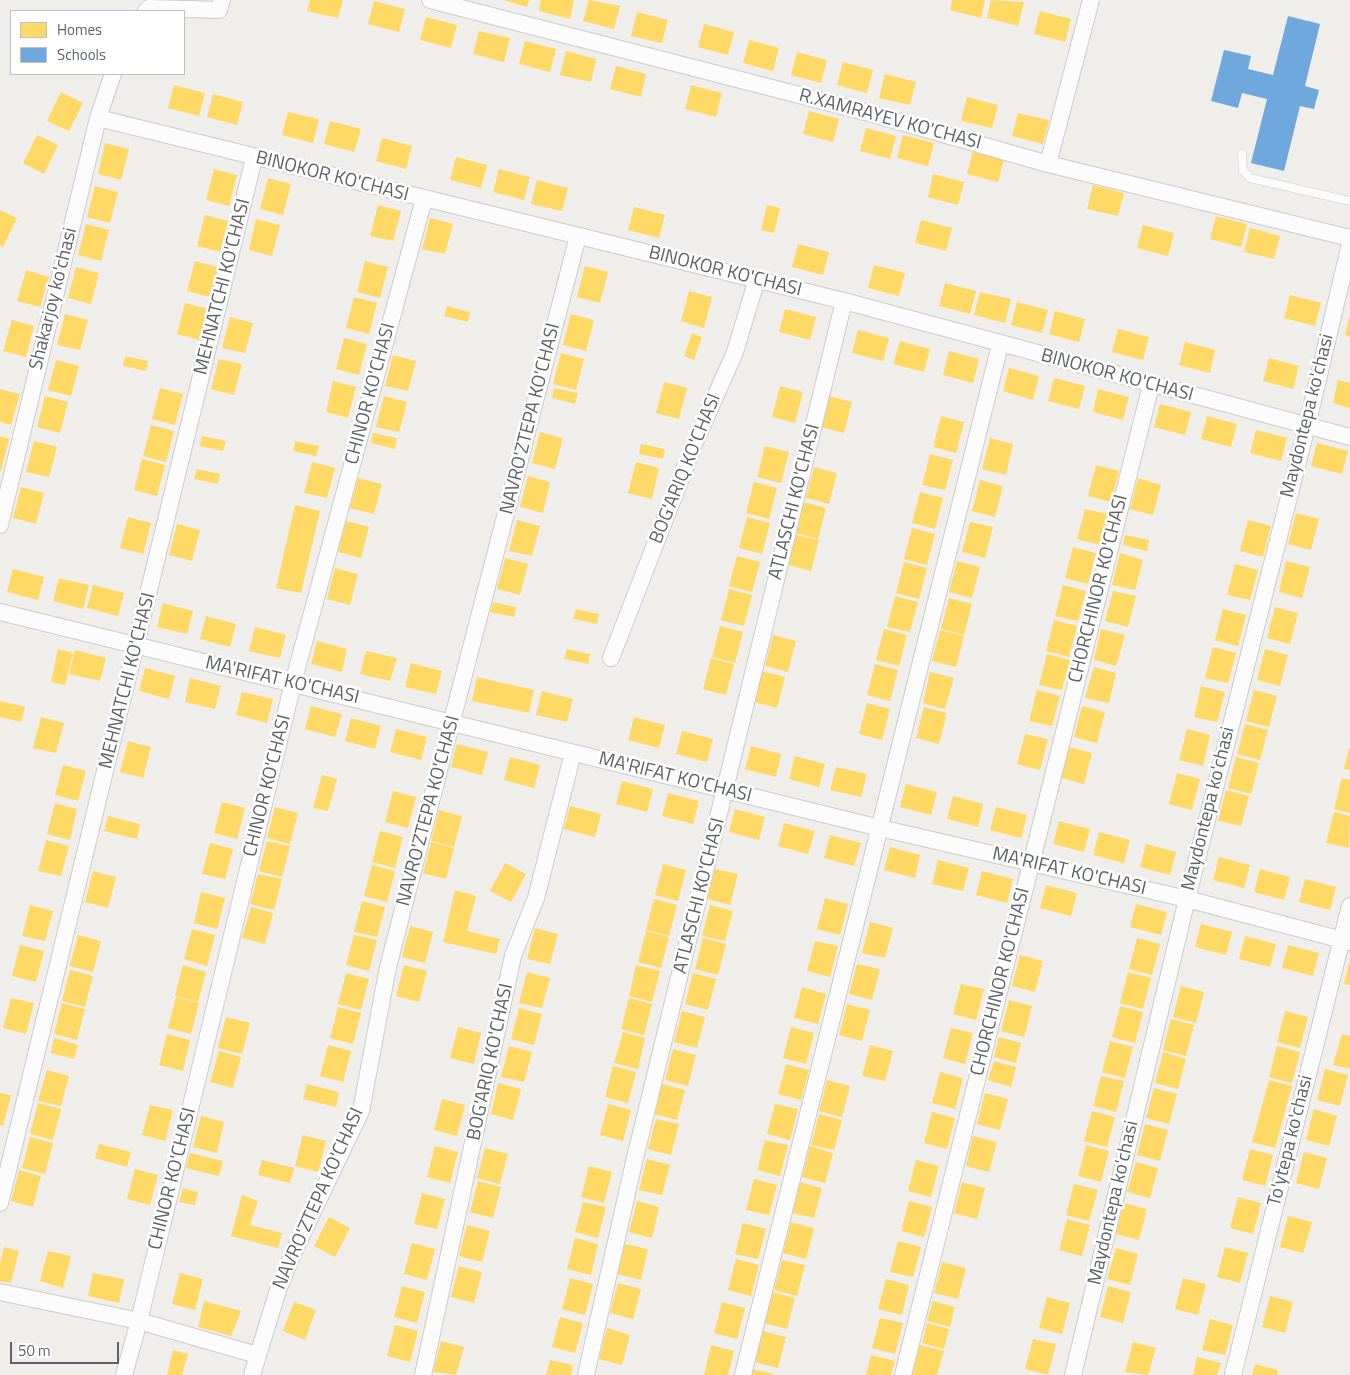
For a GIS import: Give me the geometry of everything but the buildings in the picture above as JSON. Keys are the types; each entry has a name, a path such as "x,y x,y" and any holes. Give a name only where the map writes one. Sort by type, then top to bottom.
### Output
{"street":[{"path":"147,10 149,8 219,10 222,0"},
{"name":"R.XAMRAYEV KO'CHASI","path":"430,0 873,114 1048,164 1350,238"},
{"path":"1048,164 1091,0"},
{"name":"Shakarjoy ko'chasi","path":"0,525 98,118 113,75"},
{"name":"BINOKOR KO'CHASI","path":"98,118 254,158 844,301 1150,385 1350,437"},
{"name":"MEHNATCHI KO'CHASI","path":"0,1204 254,158"},
{"name":"CHINOR KO'CHASI","path":"124,1375 139,1321 293,683 424,199"},
{"name":"NAVRO'ZTEPA KO'CHASI","path":"252,1375 257,1355 294,1252 361,1111 388,967 578,236"},
{"name":"Maydontepa ko'chasi","path":"1073,1375 1186,899 1307,426 1350,244"},
{"name":"BOG'ARIQ KO'CHASI","path":"611,658 694,442 735,352 757,279"},
{"name":"ATLASCHI KO'CHASI","path":"586,1375 636,1152 726,791 844,301"},
{"path":"743,1375 1000,344"},
{"name":"CHORCHINOR KO'CHASI","path":"903,1375 1150,385"},
{"name":"MA'RIFAT KO'CHASI","path":"0,612 136,647 453,722 726,791 1030,864 1186,899 1346,941"},
{"name":"BOG'ARIQ KO'CHASI","path":"422,1375 513,956 536,898 573,753"},
{"name":"To'ytepa ko'chasi","path":"1233,1375 1346,941 1350,906"},
{"path":"0,1292 139,1321 257,1355"}],"lane":[{"path":"1242,154 1242,170 1250,178 1350,201"}]}
